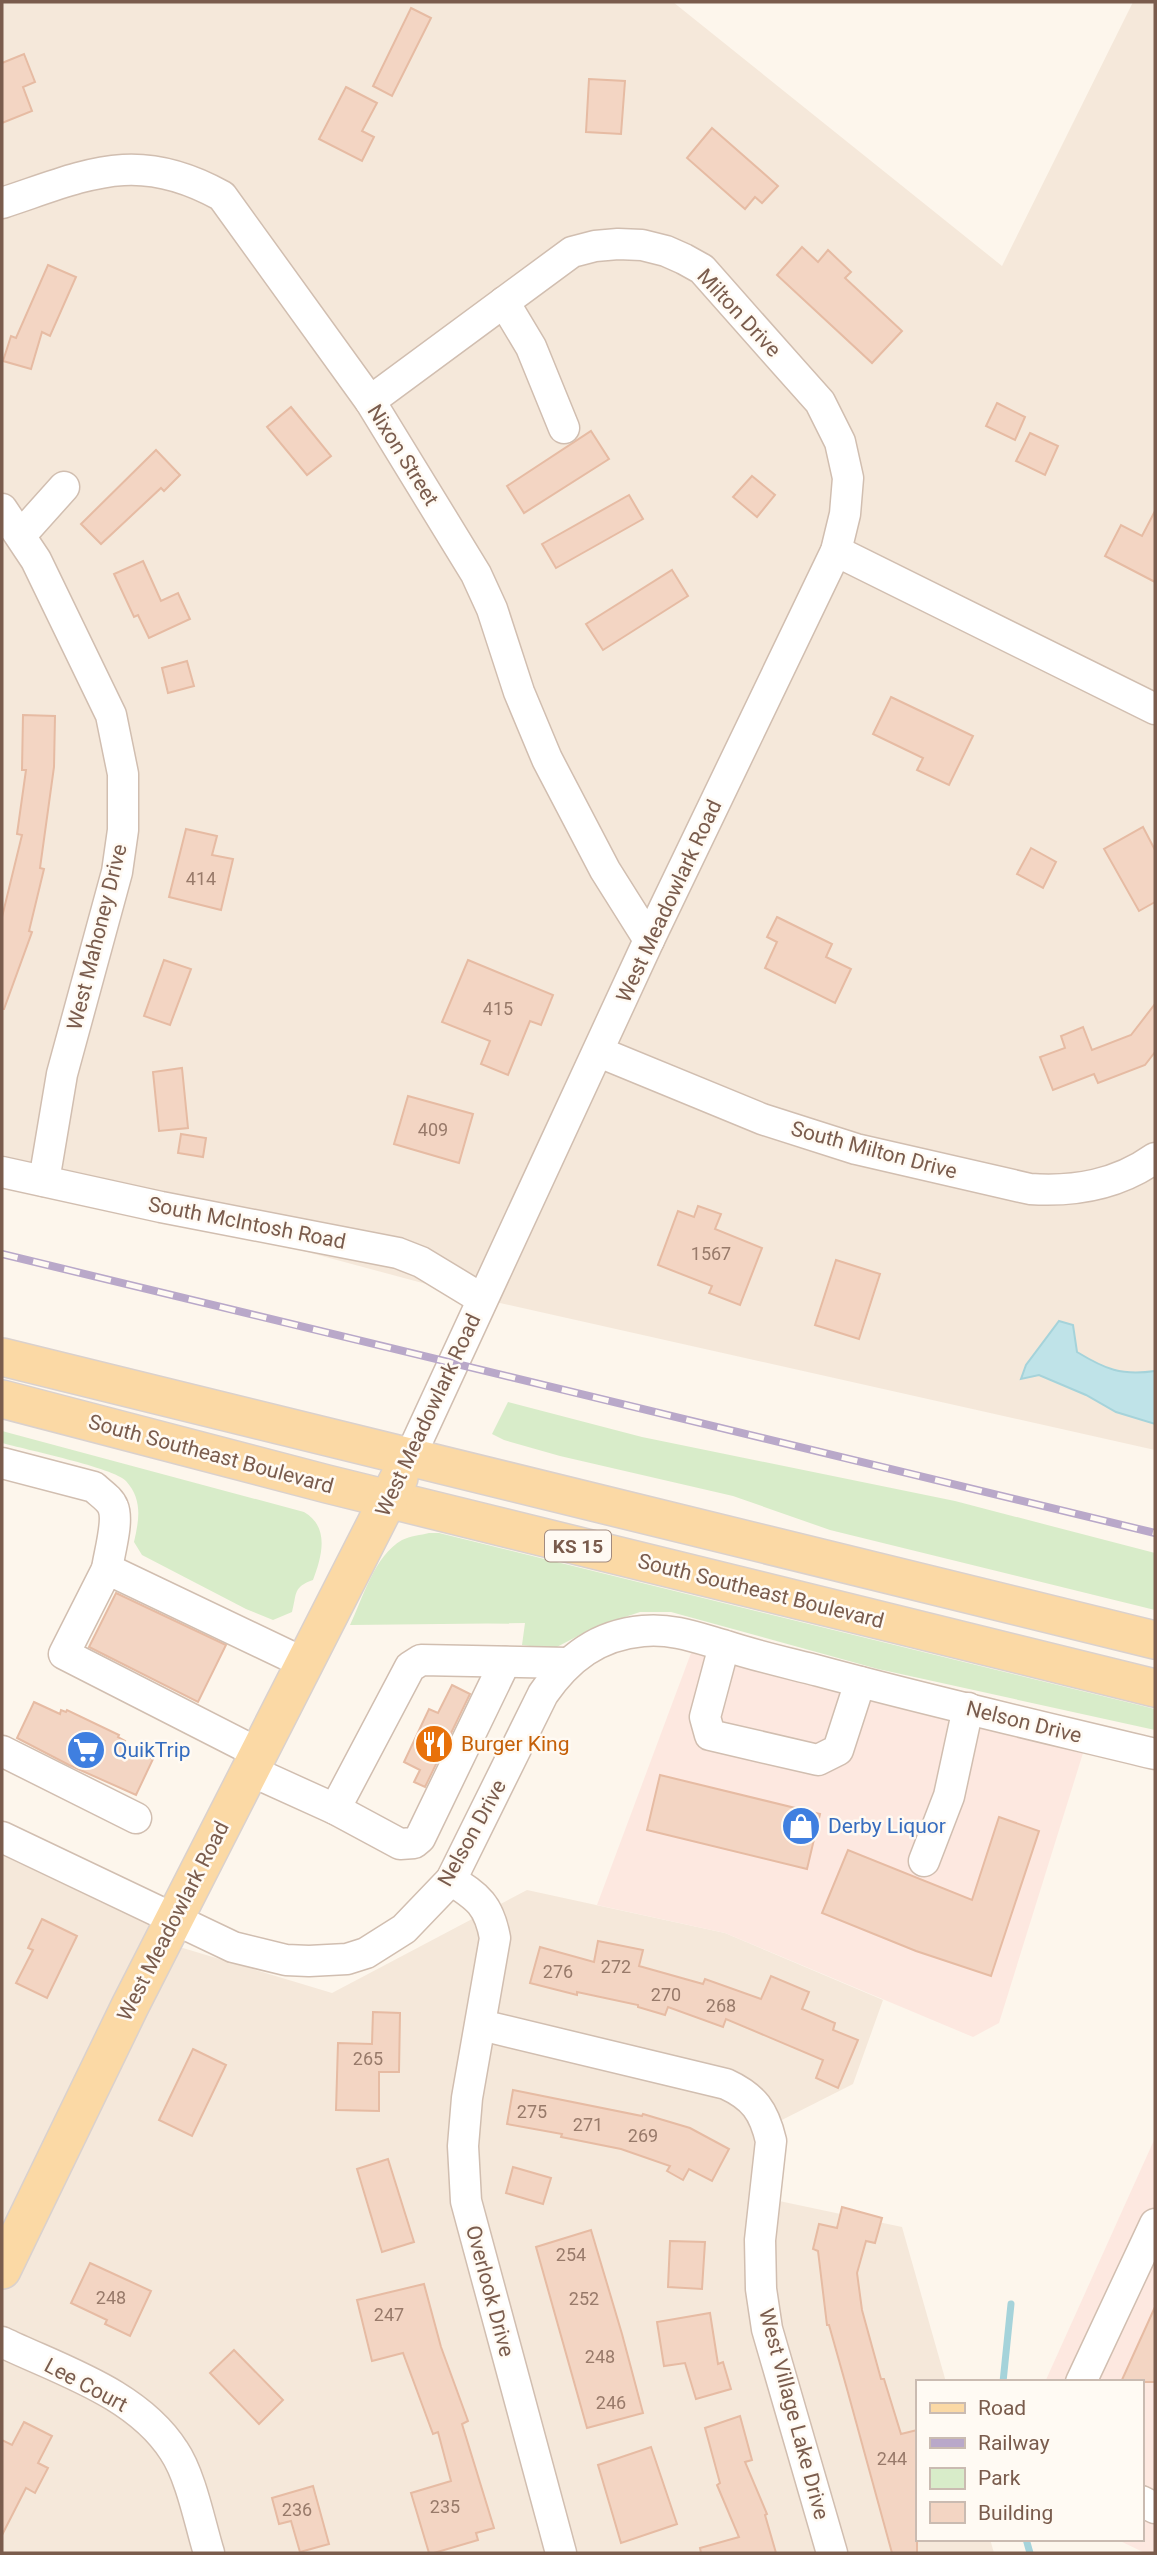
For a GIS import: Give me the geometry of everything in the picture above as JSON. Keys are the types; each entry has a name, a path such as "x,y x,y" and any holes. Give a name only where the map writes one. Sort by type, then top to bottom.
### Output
{"main road":[{"name":"South Southeast Boulevard","path":"2,1357 1155,1640"},
{"name":"South Southeast Boulevard","path":"2,1399 388,1499 1155,1688"},
{"name":"West Meadowlark Road","path":"2,2270 174,1919 409,1458"}],"street":[{"name":"Nixon Street","path":"2,202 108,170 144,169 178,176 222,196 370,401 476,574 492,609 519,692 547,759 605,870 649,940"},
{"name":"Milton Drive","path":"370,401 572,253 595,246 618,244 642,245 666,251 702,269 820,402 840,442 848,478 845,514 836,551"},
{"path":"504,302 531,348 564,428"},
{"path":"21,535 64,487"},
{"name":"West Mahoney Drive","path":"2,509 36,560 111,715 123,774 123,830 117,872 62,1074 44,1181"},
{"path":"836,551 1155,709"},
{"name":"West Meadowlark Road","path":"409,1458 649,940 836,551"},
{"name":"South Milton Drive","path":"598,1052 762,1119 856,1149 1030,1189 1081,1189 1120,1178 1155,1158"},
{"name":"South McIntosh Road","path":"2,1171 398,1253 421,1262 482,1299"},
{"path":"2,1463 94,1487 113,1508 115,1521 107,1569 64,1654 400,1844 414,1843 420,1838 505,1662"},
{"path":"107,1569 304,1663"},
{"name":"Nelson Drive","path":"2,1837 233,1947 259,1955 309,1961 347,1959 366,1953 404,1929 451,1880 544,1694 568,1663 601,1640 645,1630 671,1631 860,1682 1155,1754"},
{"path":"724,1646 705,1717 710,1735 818,1760 838,1750 860,1682"},
{"path":"335,1809 410,1667 421,1660 568,1663"},
{"path":"924,1861 949,1796 968,1708"},
{"path":"2,1751 136,1818"},
{"name":"Overlook Drive","path":"451,1880 478,1897 492,1920 495,1938 467,2098 463,2146 466,2201 561,2553"},
{"name":"West Village Lake Drive","path":"481,2025 726,2084 747,2094 759,2110 768,2127 771,2141 760,2240 761,2289 767,2329 832,2553"},
{"path":"1082,2380 1155,2224"},
{"name":"Lee Court","path":"2,2342 127,2404 152,2424 175,2451 190,2488 209,2553"}],"shaded area":[{"path":"2,2 673,2 1002,266 1133,2 1155,2 1155,1450 482,1299 2,1170"},
{"path":"697,1637 1088,1737 999,2023 973,2037 725,1933 597,1905"},
{"path":"2,1824 174,1919 163,1942 332,1993 527,1890 725,1933 883,2000 853,2084 768,2127 765,2198 902,2227 945,2380 916,2380 916,2541 991,2541 994,2553 2,2553"},
{"path":"1155,2138 1155,2553 1145,2553 1120,2541 1143,2541 1143,2380 1046,2380"}],"green space":[{"path":"508,1402 642,1437 955,1501 1155,1553 1155,1610 830,1530 733,1496 560,1456 504,1440 492,1434"},
{"path":"2,1431 304,1512 312,1518 321,1534 321,1552 313,1580 299,1588 292,1612 273,1620 246,1609 142,1555 134,1542 138,1518 137,1503 126,1481 105,1470 2,1443"},
{"path":"439,1533 1155,1709 1155,1730 878,1669 671,1612 640,1612 595,1627 553,1649 522,1645 525,1623 350,1625 370,1578 384,1556 402,1540"}],"water":[{"path":"1059,1321 1073,1325 1077,1352 1096,1363 1123,1372 1155,1371 1155,1424 1116,1412 1086,1395 1039,1375 1021,1379 1026,1365"}],"building":[{"path":"411,8 431,18 392,96 373,86"},
{"path":"24,54 35,82 23,87 32,111 2,123 2,63"},
{"path":"589,79 625,81 621,134 586,132"},
{"path":"346,87 377,103 362,131 374,137 362,161 319,139"},
{"path":"712,128 778,186 762,203 755,197 745,209 687,158"},
{"path":"802,247 818,262 828,250 851,272 845,278 902,331 872,363 777,275"},
{"path":"48,265 76,277 50,336 42,332 31,369 3,361 11,336 16,338"},
{"path":"997,403 1025,417 1015,440 986,426"},
{"path":"291,407 331,456 307,475 267,427"},
{"path":"591,431 609,459 524,513 507,486"},
{"path":"1030,433 1058,446 1045,475 1016,461"},
{"path":"156,450 180,475 164,491 161,488 101,544 81,524"},
{"path":"752,476 775,495 757,517 733,497"},
{"path":"629,495 643,519 556,568 542,544"},
{"path":"1155,511 1155,582 1105,556 1121,525 1142,536"},
{"path":"143,561 161,601 178,593 190,619 149,638 138,615 134,617 114,574"},
{"path":"672,570 688,596 603,650 586,624"},
{"path":"187,661 194,686 168,693 162,668"},
{"path":"891,697 973,736 949,785 917,770 923,758 873,734"},
{"path":"23,715 55,716 54,767 40,868 44,869 29,931 32,932 2,1009 2,917 22,835 17,834 26,770 22,770"},
{"path":"1143,827 1155,850 1155,902 1139,911 1104,849"},
{"path":"186,829 217,836 212,855 233,859 221,910 169,897"},
{"path":"1031,848 1056,862 1043,888 1017,874"},
{"path":"777,917 832,944 826,957 851,969 835,1003 765,968 777,942 767,937"},
{"path":"164,960 191,969 170,1025 144,1016"},
{"path":"468,960 553,995 541,1025 530,1021 508,1075 481,1064 490,1041 442,1022"},
{"path":"1155,1004 1155,1052 1145,1065 1098,1083 1094,1074 1053,1090 1040,1057 1065,1048 1061,1036 1083,1027 1092,1050 1131,1035"},
{"path":"182,1068 188,1128 159,1131 153,1072"},
{"path":"408,1096 473,1114 459,1163 394,1144"},
{"path":"181,1134 206,1138 203,1157 178,1153"},
{"path":"698,1206 721,1214 715,1229 762,1248 740,1305 709,1293 712,1286 658,1265 678,1211 694,1217"},
{"path":"836,1260 880,1274 859,1339 815,1325"},
{"path":"116,1593 226,1645 198,1702 89,1647"},
{"name":"Burger King","path":"452,1685 470,1694 425,1787 414,1782 420,1770 404,1762 429,1709 438,1713"},
{"path":"34,1702 60,1714 61,1710 67,1710 119,1735 118,1737 125,1741 123,1745 153,1759 136,1795 17,1738"},
{"path":"660,1775 820,1814 807,1869 647,1830"},
{"path":"999,1817 1039,1831 991,1976 916,1951 822,1913 848,1850 972,1900"},
{"path":"42,1919 77,1936 47,1998 16,1983 33,1950 28,1948"},
{"path":"598,1941 643,1950 639,1966 703,1984 705,1979 761,1999 771,1976 809,1992 802,2009 835,2023 833,2030 858,2040 838,2088 816,2078 823,2060 726,2019 723,2027 668,2007 665,2015 638,2005 577,1992 577,1995 530,1983 540,1947 594,1962"},
{"path":"373,2012 400,2013 399,2072 379,2072 379,2111 336,2110 338,2043 372,2044"},
{"path":"193,2049 226,2065 192,2136 159,2120"},
{"path":"513,2090 642,2116 643,2114 690,2128 729,2149 712,2181 689,2169 683,2180 667,2171 670,2166 621,2149 507,2124"},
{"path":"388,2159 414,2242 382,2252 357,2169"},
{"path":"513,2167 551,2178 543,2204 506,2193"},
{"path":"842,2207 882,2218 875,2243 866,2241 857,2273 862,2310 881,2379 884,2379 901,2434 916,2430 917,2553 892,2553 827,2325 818,2251 813,2249 819,2224 837,2228"},
{"path":"591,2230 643,2413 587,2428 536,2247"},
{"path":"670,2241 705,2242 702,2289 668,2287"},
{"path":"90,2263 151,2291 130,2336 105,2324 107,2320 71,2303"},
{"path":"424,2284 441,2347 468,2421 462,2424 494,2528 476,2533 478,2540 434,2553 429,2553 411,2493 451,2481 438,2432 433,2434 403,2353 372,2361 357,2300"},
{"path":"1155,2307 1155,2382 1122,2380"},
{"path":"710,2313 718,2364 723,2362 731,2389 696,2399 685,2363 664,2366 657,2322"},
{"path":"234,2350 283,2400 259,2424 210,2373"},
{"path":"740,2416 752,2460 745,2462 767,2514 765,2515 776,2553 701,2553 700,2548 739,2537 717,2485 720,2483 705,2428"},
{"path":"24,2422 52,2436 38,2463 48,2468 35,2493 26,2488 2,2535 2,2440 12,2445"},
{"path":"651,2447 677,2524 621,2543 598,2465"},
{"path":"313,2486 329,2544 300,2552 291,2521 279,2524 272,2498"}],"waterway":[{"path":"1003,2380 1011,2304"},
{"path":"1027,2541 1030,2553"}],"railway":[{"path":"2,1254 1155,1533"}],"place":[{"name":"Burger King","path":"434,1744"},
{"name":"QuikTrip","path":"86,1750"},
{"name":"Derby Liquor","path":"801,1826"}]}
